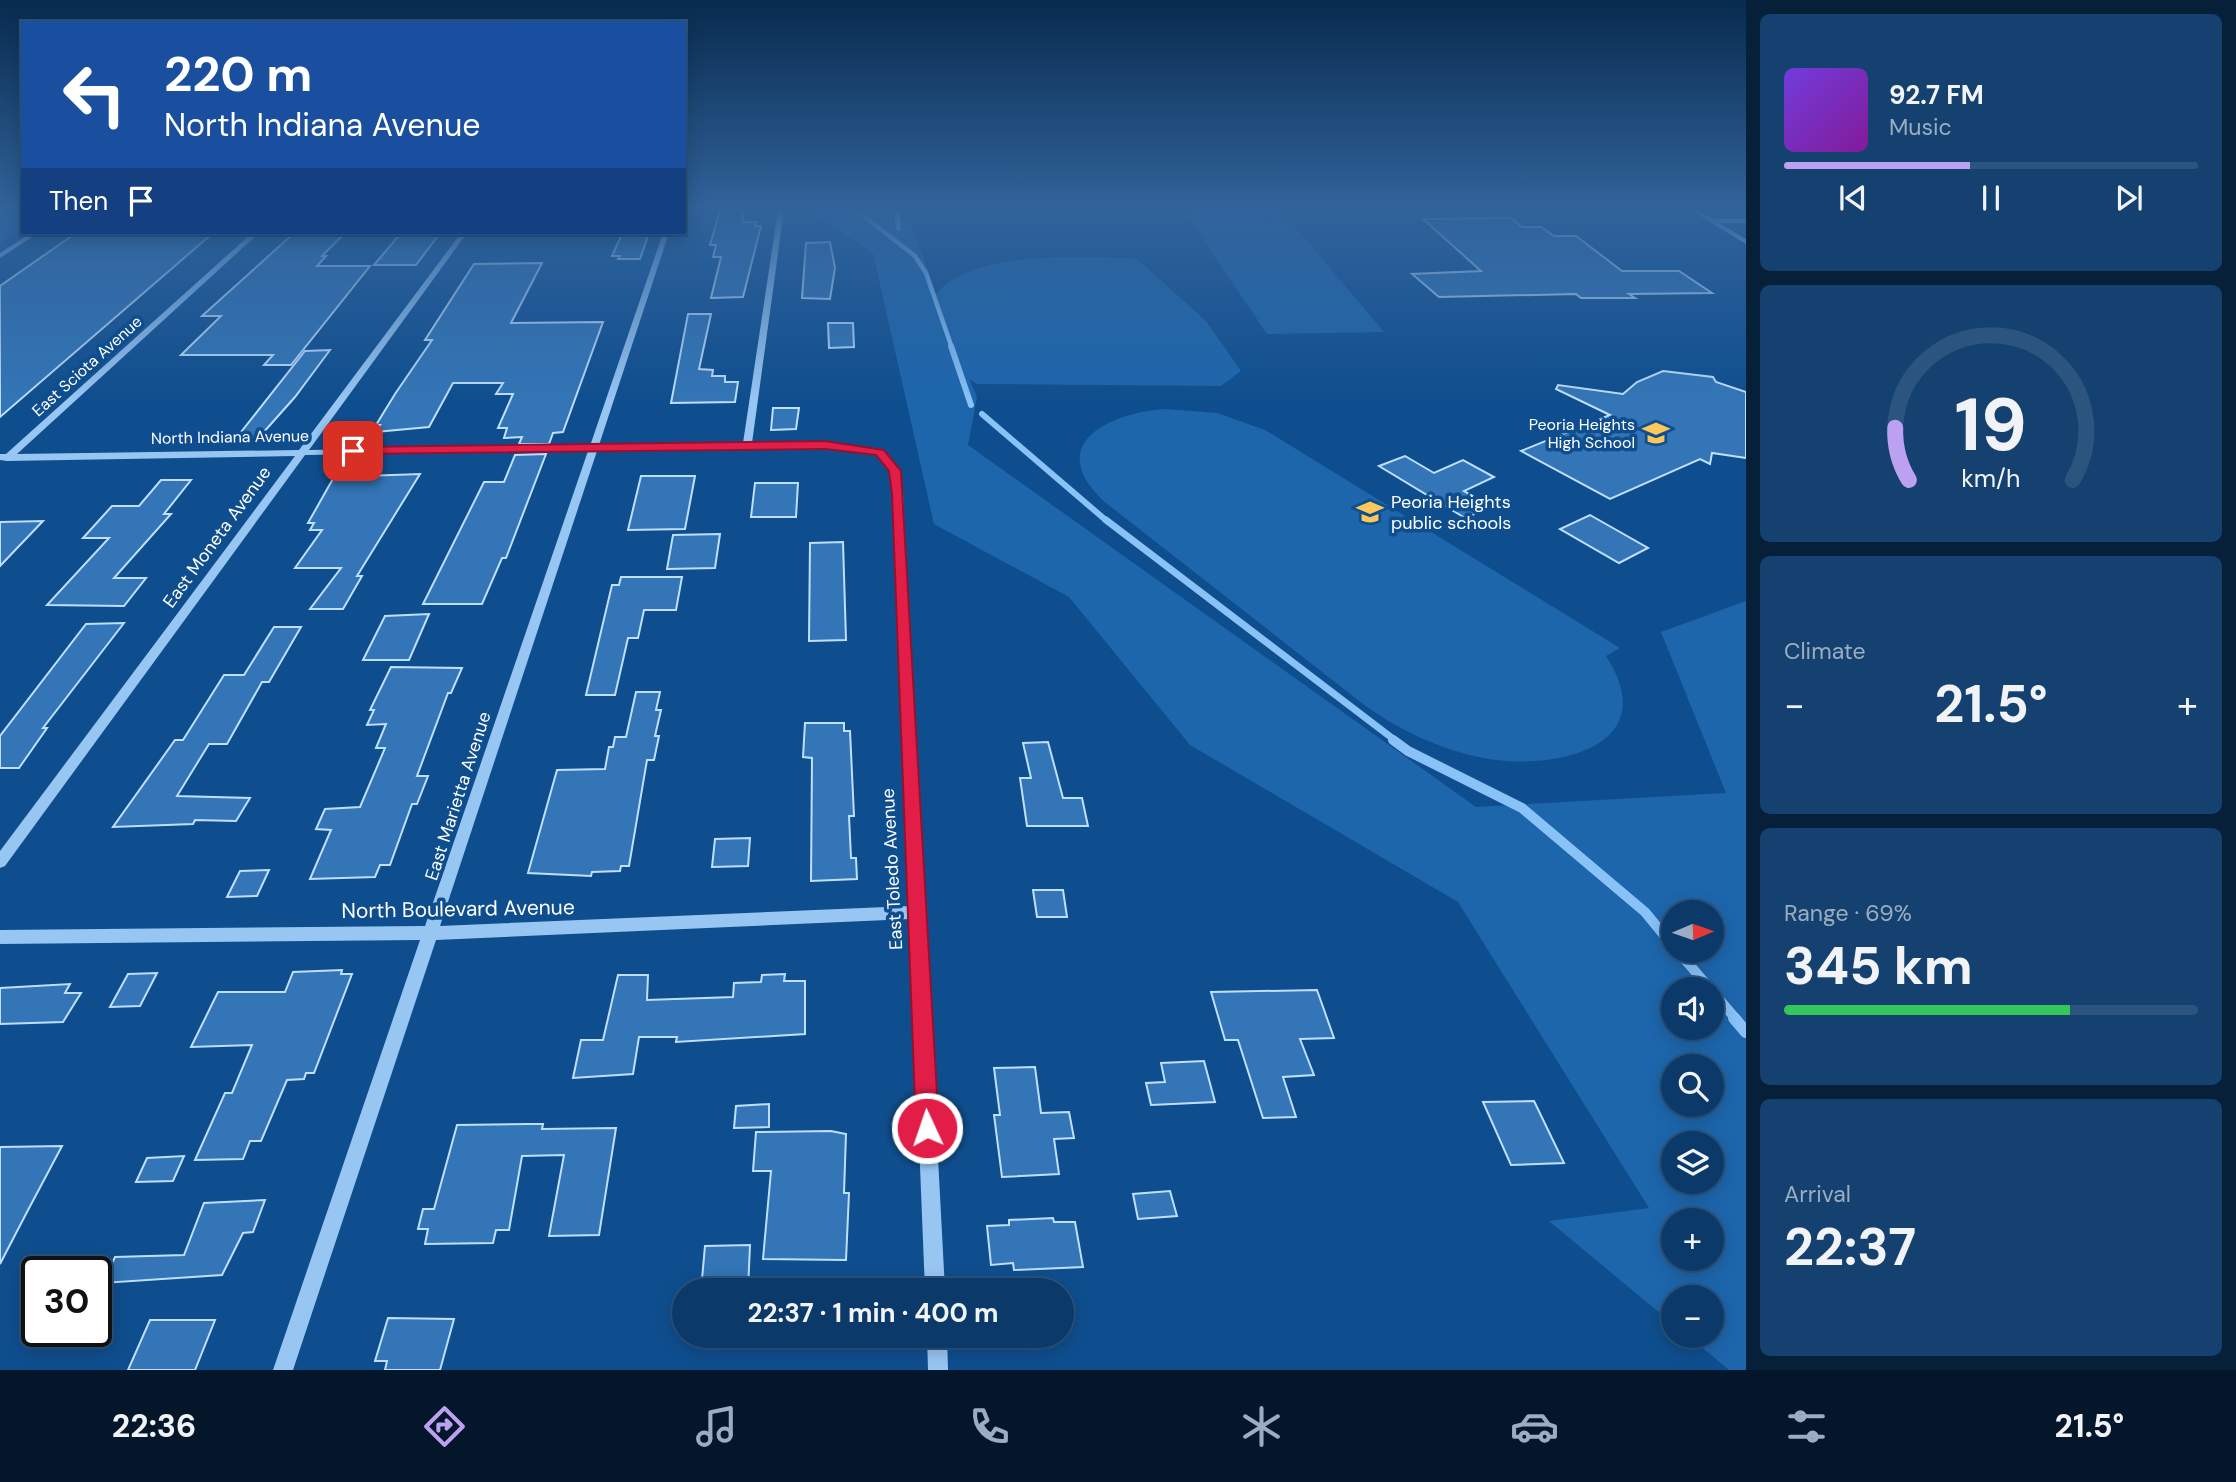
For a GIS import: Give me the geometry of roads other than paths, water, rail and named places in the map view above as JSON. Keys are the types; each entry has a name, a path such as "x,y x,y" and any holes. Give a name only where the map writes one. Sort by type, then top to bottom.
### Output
{"street":[{"name":"East Sciota Avenue","path":"0,464 4,457 210,274"},
{"name":"East Moneta Avenue","path":"0,862 434,274"},
{"name":"East Marietta Avenue","path":"283,1370 652,274"},
{"path":"747,446 772,274"},
{"name":"North Indiana Avenue","path":"4,457 825,445 880,452"},
{"name":"East Toledo Avenue","path":"880,452 895,471 898,494 933,1278"},
{"name":"North Boulevard Avenue","path":"0,937 432,933 917,912"},
{"path":"937,1348 938,1370"}],"waterway":[{"path":"926,274 952,348"},
{"path":"951,346 971,405"},
{"path":"982,414 1108,522"},
{"path":"1106,520 1396,741"},
{"path":"1393,740 1408,751 1522,808 1645,912 1661,931"},
{"path":"1688,963 1700,977"},
{"path":"1724,1005 1736,1019"},
{"path":"1734,1018 1746,1032"}],"place":[{"name":"Peoria Heights High School","path":"1656,433"},
{"name":"Peoria Heights public schools","path":"1370,512"}]}
